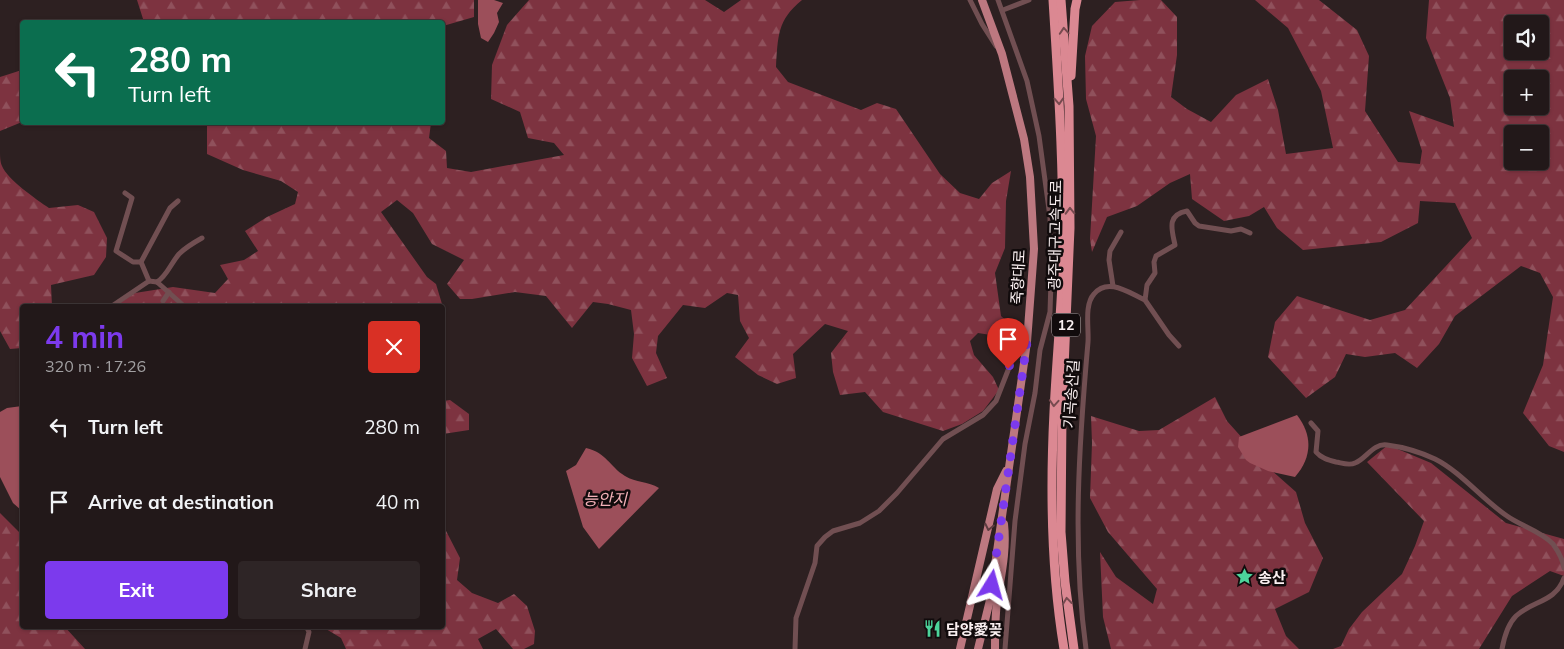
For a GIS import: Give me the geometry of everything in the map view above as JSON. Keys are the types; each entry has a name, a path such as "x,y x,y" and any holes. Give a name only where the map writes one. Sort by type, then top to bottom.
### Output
{"highway":[{"name":"광주대구고속도로","path":"1053,0 1060,105 1062,274 1054,413 1053,532 1056,584 1064,649"},
{"name":"광주대구고속도로","path":"1061,0 1069,106 1070,228 1062,414 1062,532 1065,582 1074,649"},
{"path":"1069,106 1077,0"}],"main road":[{"name":"죽향대로","path":"978,649 990,600 1027,342 1034,249 1030,176 1024,138 1002,54 982,0"},
{"path":"960,649 997,489 1009,465"},
{"path":"995,649 995,618 1005,537 1002,514"}],"street":[{"path":"970,0 982,24 1002,54"},
{"path":"998,0 1027,81 1039,136 1050,217 1051,282 1050,312 1040,350 1015,521 1005,649"},
{"path":"1002,10 1029,0"},
{"path":"125,193 132,198 116,251 133,262 141,262"},
{"path":"141,262 170,208 178,201"},
{"path":"1145,300 1147,285 1154,274 1156,256 1175,244 1171,224 1174,218 1181,212 1187,211 1199,226 1231,231 1241,229 1250,233"},
{"path":"1121,232 1110,251 1109,260 1113,286 1145,300 1169,335 1179,346"},
{"path":"157,282 163,278 189,245 202,238"},
{"path":"141,262 149,281"},
{"path":"115,304 149,281 157,282 181,304"},
{"name":"기곡송산길","path":"1086,649 1080,600 1078,526 1081,428 1089,310 1093,294 1107,285 1113,286"},
{"path":"163,301 170,292"},
{"path":"795,649 796,618 815,562 817,546 829,534 860,523 878,511 897,493 944,439 984,415 996,401 1014,355 1027,342"},
{"path":"1311,423 1318,431 1316,452 1326,460 1354,464 1373,449 1384,444 1415,451 1436,460 1478,491 1506,516 1545,537 1553,544 1560,555 1564,568"},
{"path":"1502,649 1508,628 1514,618 1524,610 1553,595 1560,588 1564,578"},
{"path":"305,649 309,632 308,629"}],"green space":[{"path":"137,0 474,0 474,17 445,25 445,20 143,20"},
{"path":"529,0 705,0 724,12 741,0 802,0 788,15 780,30 776,67 788,82 861,110 877,103 896,109 940,174 960,193 979,199 992,183 1011,171 1006,201 1005,248 995,273 1001,316 1012,326 1004,337 978,333 970,341 974,355 993,377 999,390 983,411 962,424 943,431 883,412 865,392 840,395 833,372 831,353 848,331 825,324 793,354 796,378 777,384 758,375 735,357 749,338 740,321 738,295 727,293 705,308 683,305 658,336 656,353 667,378 647,386 632,358 634,334 631,310 593,302 572,328 546,296 515,292 472,299 460,299 447,284 464,260 432,244 413,213 397,200 381,212 427,277 436,284 442,304 118,304 135,293 173,287 215,293 228,279 220,265 244,260 258,251 245,231 267,217 295,204 298,192 281,181 243,170 207,154 207,125 431,125 429,138 446,151 447,168 471,172 564,155 554,143 528,138 520,112 491,99 492,65 507,25"},
{"path":"1161,0 1177,17 1177,55 1171,97 1187,109 1211,122 1236,95 1268,79 1278,110 1286,154 1333,148 1321,91 1288,28 1255,0 1319,0 1357,30 1369,56 1365,111 1398,162 1420,164 1422,151 1409,111 1454,127 1450,98 1426,38 1429,0 1564,0 1564,452 1549,446 1523,413 1543,365 1553,297 1540,273 1521,266 1455,316 1439,344 1417,368 1395,353 1365,357 1346,354 1335,377 1306,398 1268,357 1275,322 1297,296 1370,320 1405,310 1472,238 1455,203 1420,201 1418,223 1381,242 1303,250 1277,228 1264,207 1249,216 1224,221 1192,199 1190,174 1170,183 1137,206 1107,217 1092,252 1090,239 1096,136 1086,99 1085,56 1092,26 1115,2"},
{"path":"20,71 20,123 0,131 0,77"},
{"path":"0,150 2,166 10,177 23,189 49,208 78,205 94,212 107,238 106,257 94,275 51,285 52,304 20,304 20,348 10,349 0,331"},
{"path":"1215,397 1227,421 1270,469 1296,492 1305,523 1323,558 1309,592 1275,609 1286,636 1299,649 1111,649 1103,617 1100,552 1116,577 1153,604 1157,589 1108,532 1090,498 1091,416 1139,431 1159,430"},
{"path":"450,400 469,414 469,430 445,434 445,401"},
{"path":"1388,445 1431,463 1506,523 1564,539 1564,576 1550,571 1512,596 1479,649 1333,649 1341,646 1349,629 1362,612 1402,574 1424,521 1367,462"},
{"path":"0,513 20,534 20,629 67,629 85,649 0,649"},
{"path":"445,529 460,558 457,580 472,593 498,603 514,594 527,606 535,631 534,644 524,649 513,649 496,629 478,639 483,649 346,649 341,638 326,629 445,629"}],"water":[{"path":"478,0 494,0 503,3 497,13 499,22 488,42 481,38 478,24"},
{"path":"20,406 20,509 13,503 0,477 0,412 7,408"},
{"path":"1297,415 1306,431 1308,446 1305,462 1295,477 1268,471 1246,460 1238,447 1239,437"},
{"name":"능안지","path":"586,448 599,453 625,476 659,488 599,549 583,527 566,471 576,465"}],"place":[{"name":"송산","path":"1244,577"},
{"name":"담양愛꽂","path":"932,629"}],"route":[{"path":"992,585 1027,342 1014,355 1008,369"}]}
